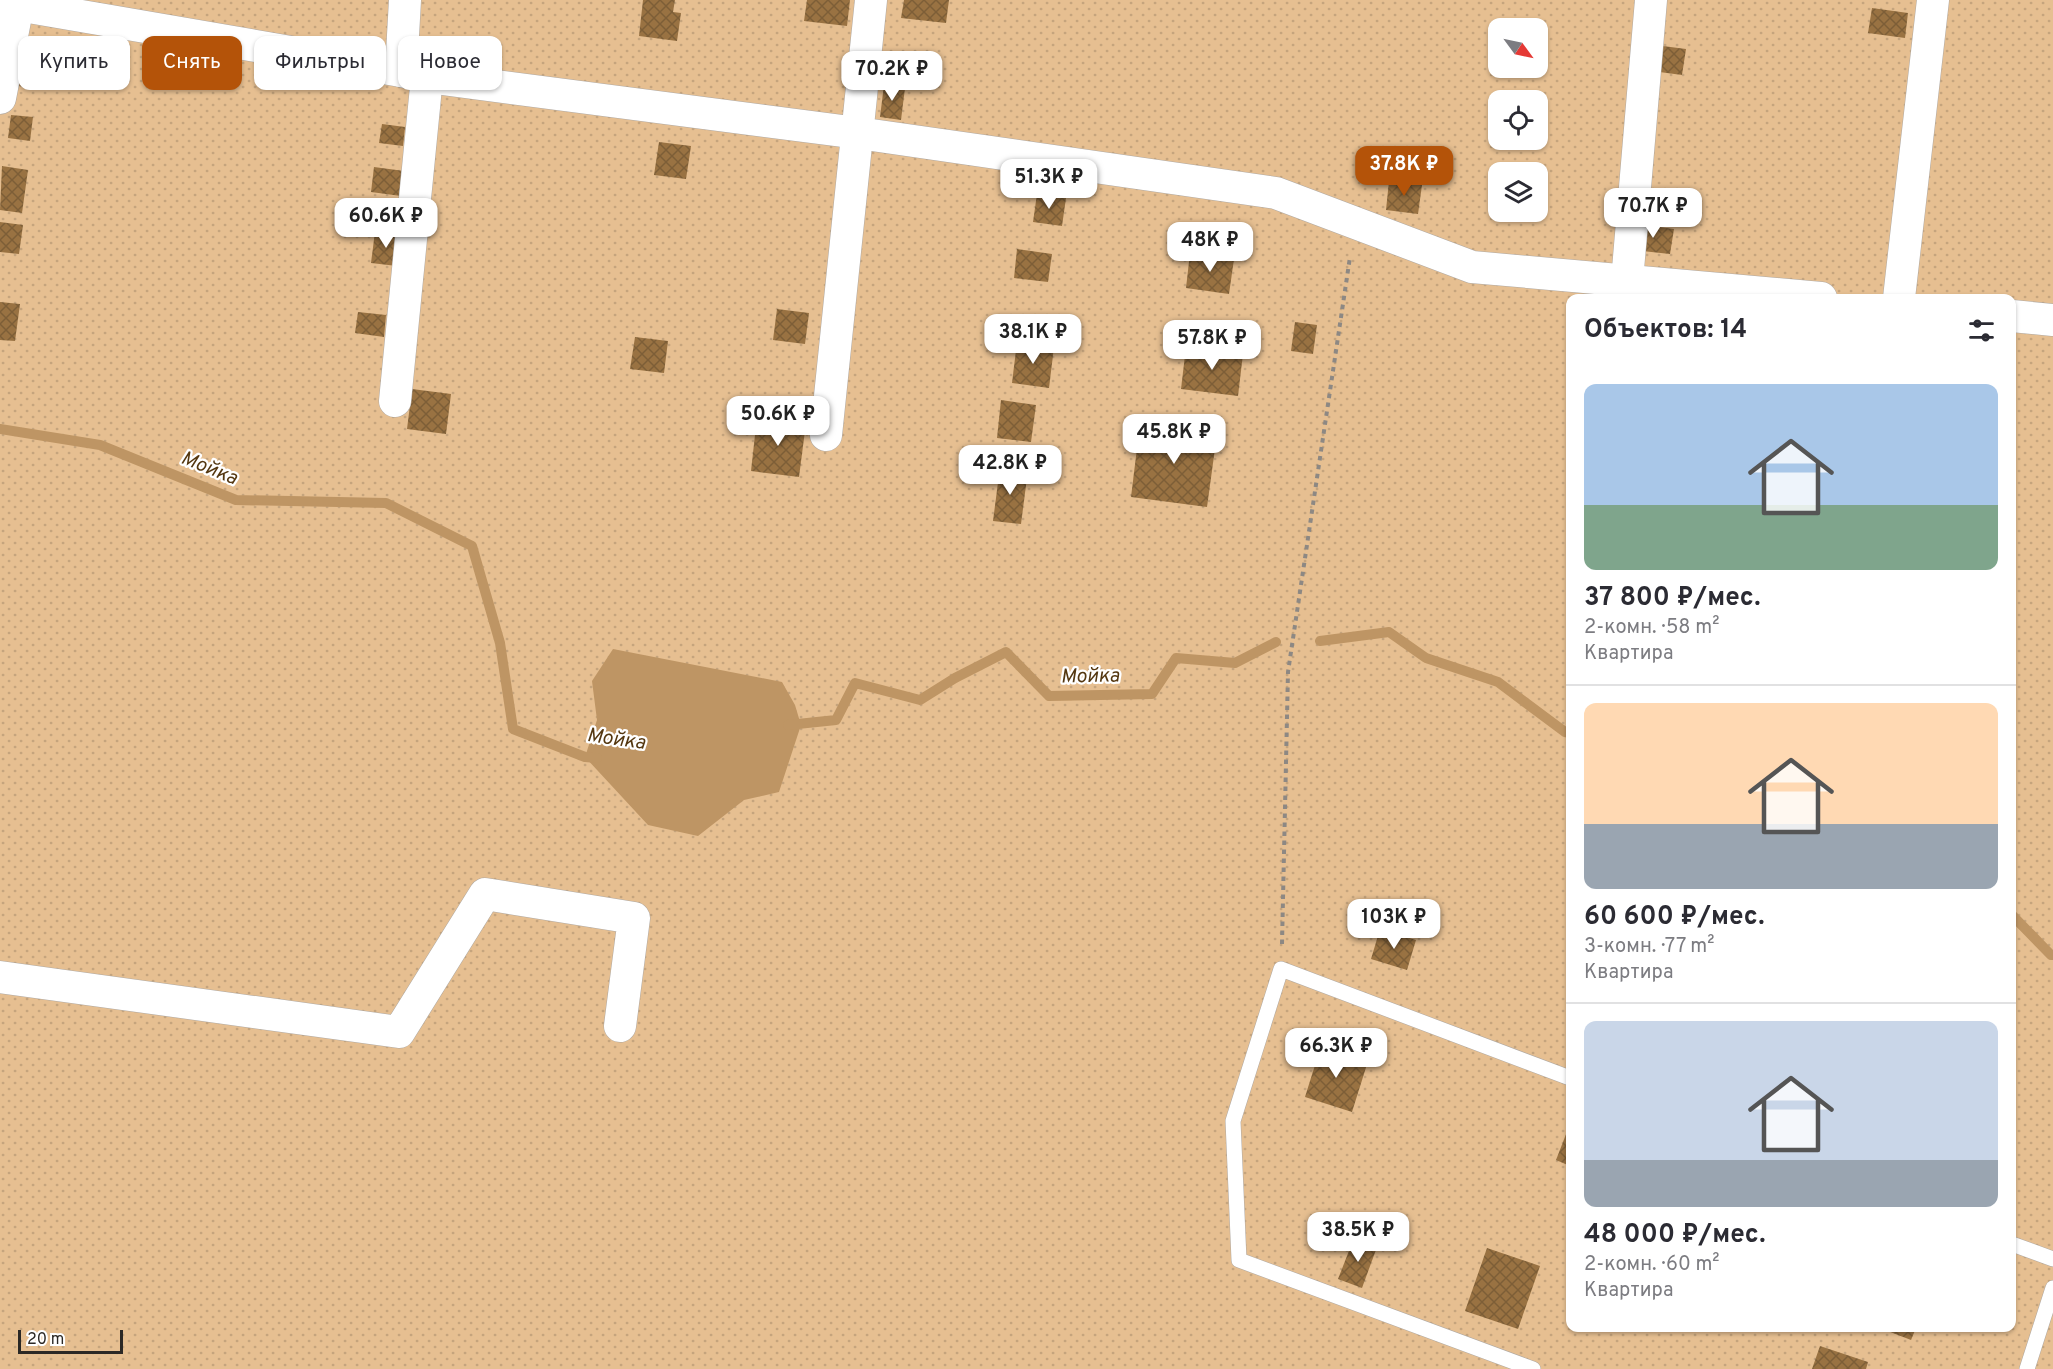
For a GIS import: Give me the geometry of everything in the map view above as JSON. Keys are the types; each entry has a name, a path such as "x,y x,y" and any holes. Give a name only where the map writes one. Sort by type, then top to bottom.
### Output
{"street":[{"path":"405,0 409,36"},
{"path":"826,435 871,0"},
{"path":"1627,281 1651,0"},
{"path":"1899,294 1933,0"},
{"path":"0,98 9,3 398,71"},
{"path":"502,86 858,133 1276,193 1472,267 1775,294"},
{"path":"395,401 413,90"},
{"path":"2016,316 2053,320"},
{"path":"0,977 399,1032 485,894 634,918 620,1026"}],"lane":[{"path":"1533,1369 1239,1260 1233,1121 1281,969 1566,1076"},
{"path":"2016,1245 2053,1259"},
{"path":"2027,1369 2053,1288"}],"path":[{"path":"1281,969 1288,672 1355,223"}],"shaded area":[{"path":"0,0 2053,0 2053,1369 0,1369"}],"water":[{"path":"613,649 782,682 795,705 801,725 779,792 744,800 698,836 648,825 585,757 597,720 592,681"}],"building":[{"path":"643,0 675,0 673,12 681,13 677,41 639,36"},
{"path":"807,0 850,0 847,26 804,21"},
{"path":"904,0 949,0 946,23 901,18"},
{"path":"1872,8 1908,13 1905,38 1868,33"},
{"path":"1655,45 1686,49 1682,75 1652,71"},
{"path":"884,85 905,88 901,120 880,117"},
{"path":"11,115 33,117 30,141 8,138"},
{"path":"382,124 405,127 403,146 379,143"},
{"path":"659,142 691,146 686,179 654,175"},
{"path":"2,166 28,170 22,213 0,210"},
{"path":"374,167 404,171 401,196 371,192"},
{"path":"1389,181 1422,185 1418,214 1386,210"},
{"path":"1037,194 1066,198 1062,226 1033,222"},
{"path":"0,222 23,225 19,254 0,252"},
{"path":"1636,224 1674,229 1670,254 1633,250"},
{"path":"375,232 401,235 397,266 371,263"},
{"path":"1017,249 1052,254 1048,282 1014,278"},
{"path":"1190,253 1234,259 1229,294 1186,288"},
{"path":"0,302 20,304 15,341 0,340"},
{"path":"777,309 809,313 805,344 773,340"},
{"path":"358,312 386,315 384,337 355,333"},
{"path":"1295,322 1317,325 1313,354 1291,351"},
{"path":"635,337 668,341 664,373 630,369"},
{"path":"1017,342 1054,347 1049,388 1012,383"},
{"path":"1186,347 1243,354 1238,396 1181,389"},
{"path":"412,389 451,394 446,434 407,429"},
{"path":"1001,400 1036,405 1031,442 997,438"},
{"path":"757,417 806,423 799,477 751,471"},
{"path":"1140,424 1217,434 1207,507 1131,497"},
{"path":"1000,467 1028,470 1021,524 993,521"},
{"path":"1380,929 1416,940 1407,970 1371,959"},
{"path":"1321,1046 1368,1061 1352,1112 1305,1097"},
{"path":"1566,1134 1566,1164 1556,1160"},
{"path":"1354,1238 1377,1247 1362,1288 1338,1279"},
{"path":"1487,1248 1540,1266 1518,1329 1465,1311"},
{"path":"1890,1332 1914,1332 1911,1340"},
{"path":"1820,1346 1868,1362 1866,1369 1812,1369"}],"waterway":[{"name":"Мойка","path":"0,429 100,445 236,500 386,503 472,546 500,643 513,729 585,757 597,758"},
{"name":"Мойка","path":"1320,641 1389,632 1426,658 1498,682 1566,732"},
{"name":"Мойка","path":"788,725 836,720 855,683 920,700 955,678 1006,652 1049,696 1152,694 1176,658 1235,663 1276,642"},
{"name":"Мойка","path":"2016,919 2053,955"}]}
